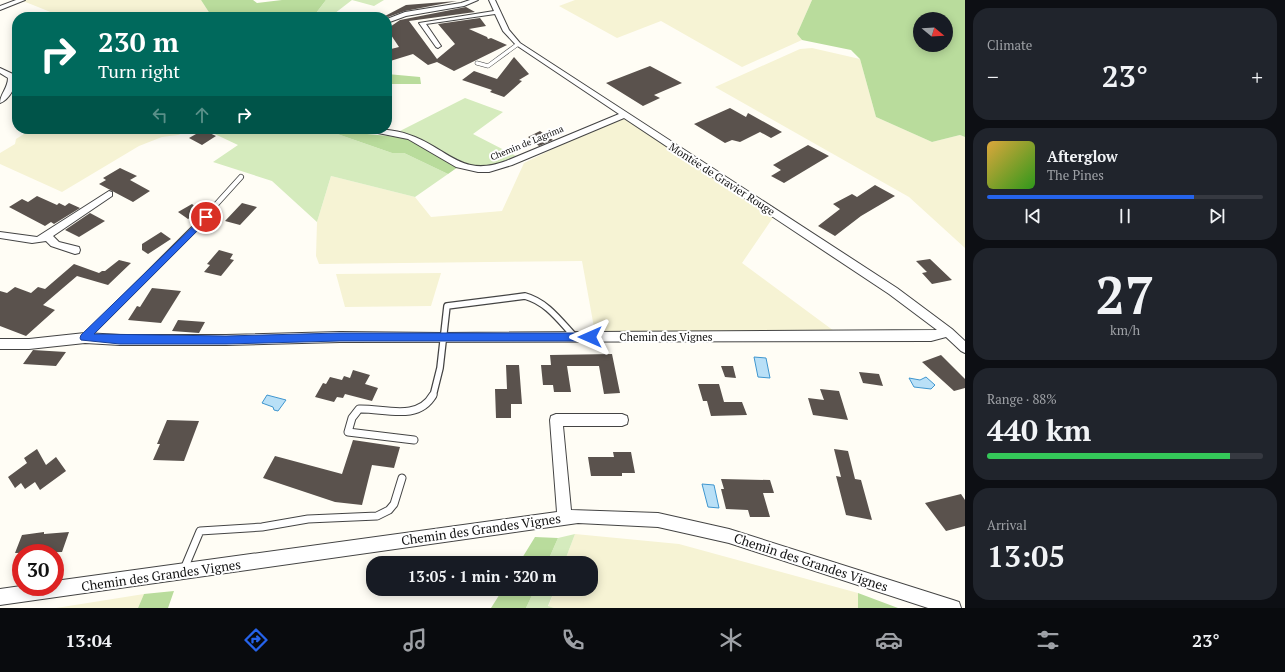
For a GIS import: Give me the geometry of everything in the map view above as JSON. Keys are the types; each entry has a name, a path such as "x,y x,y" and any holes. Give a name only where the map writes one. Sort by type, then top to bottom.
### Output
{"street":[{"path":"0,8 22,0"},
{"path":"392,19 404,14 462,5 475,0"},
{"name":"Montée de Gravier Rouge","path":"492,0 496,12 506,31 518,44 624,115 860,268 919,309 948,332 965,348"},
{"path":"438,46 422,23 496,12"},
{"path":"0,70 12,77 9,90 0,101"},
{"name":"Chemin de Lagrima","path":"392,133 416,140 437,153 467,167 490,170 624,115"},
{"path":"0,235 38,240 47,236 109,194"},
{"path":"47,236 55,244 75,250"},
{"name":"Chemin des Vignes","path":"0,344 30,344 85,338 151,340 340,337 575,338 931,336 948,332"},
{"path":"565,518 556,420 622,420"},
{"name":"Chemin des Grandes Vignes","path":"0,597 182,573 578,516 658,520 729,536 953,608"}],"lane":[{"path":"477,63 488,66 518,44"},
{"path":"85,338 186,238 241,177"},
{"path":"414,440 348,432 352,418 359,410 370,408 396,413 418,407 432,398 438,383 447,306 526,296 532,297 543,303 575,338"},
{"path":"182,573 200,531 262,527 308,519 377,516 389,510 394,504 402,478"}],"shaded area":[{"path":"201,0 209,12 50,12 23,1"},
{"path":"575,0 812,0 797,34 802,40 742,67 661,21 617,38 559,6"},
{"path":"812,48 860,59 876,117 932,142 960,135 965,137 965,248 909,197 715,87 800,49"},
{"path":"624,117 774,216 742,263 834,331 595,333 582,261 319,264 316,256 317,222 331,176 415,197 431,217 502,211 524,163 600,126"},
{"path":"24,134 180,134 162,137 139,146 62,192 0,164 0,153 15,144 16,139"},
{"path":"441,273 431,306 345,307 336,274"},
{"path":"575,534 679,544 858,593 858,608 548,607 552,596 598,596 598,556 567,556"},
{"path":"144,594 138,608 56,608"}],"green space":[{"path":"201,0 253,0 257,3 282,0 326,0 317,12 209,12"},
{"path":"326,0 352,0 336,12 317,12"},
{"path":"352,0 384,0 374,6"},
{"path":"812,0 965,0 965,137 960,135 932,142 876,117 860,59 851,50 802,40 797,34"},
{"path":"392,74 420,77 421,84 392,84"},
{"path":"465,98 503,112 473,134 516,156 492,166 473,167 400,131"},
{"path":"215,134 337,134 392,153 404,153 448,174 415,197 331,176 317,222 272,181 213,162 238,145"},
{"path":"337,134 367,134 399,137 412,141 458,167 448,174 404,153 392,153"},
{"path":"575,534 567,556 550,556 558,538"},
{"path":"535,537 558,538 550,556 523,556"},
{"path":"174,591 168,608 138,608 144,594"},
{"path":"858,593 898,608 858,608"},
{"path":"499,596 532,596 526,608 491,608"},
{"path":"532,596 552,596 548,606 554,608 526,608"}],"water":[{"path":"754,357 766,358 770,378 758,377"},
{"path":"926,377 935,385 931,389 914,387 909,378 920,380"},
{"path":"267,395 286,400 278,411 274,410 273,407 262,403"},
{"path":"702,484 714,485 719,508 708,507"}],"building":[{"path":"457,1 405,11 392,16 392,12 406,5"},
{"path":"466,7 475,12 409,21 437,59 455,44 438,24 480,18 486,26 469,29 487,37 488,39 491,38 507,45 454,71 437,62 428,65 413,54 392,60 392,49 399,47 392,36 392,26 400,20"},
{"path":"514,57 529,74 519,80 522,81 504,97 490,92 492,90 462,80 474,71 497,79"},
{"path":"650,66 682,83 654,95 660,98 643,106 606,83"},
{"path":"730,108 746,117 748,113 782,132 771,138 760,132 740,142 732,140 725,143 694,124"},
{"path":"540,131 553,140 539,146 528,137"},
{"path":"196,134 212,134 216,136 202,145 189,138"},
{"path":"808,145 829,156 784,183 771,176 781,170 773,165"},
{"path":"120,168 137,176 130,180 150,191 133,202 99,184 106,180 103,178"},
{"path":"875,185 895,196 861,216 835,236 818,226 840,209 833,204 852,194 857,197"},
{"path":"37,196 57,205 59,203 65,206 69,203 80,208 54,224 51,222 45,226 9,207 22,199 28,202"},
{"path":"242,203 257,207 240,225 225,221"},
{"path":"192,204 201,211 188,219 178,212"},
{"path":"90,213 105,221 79,237 65,230"},
{"path":"161,232 171,239 148,254 142,250 142,244"},
{"path":"219,250 233,254 230,259 234,260 221,276 204,272 210,265 207,264"},
{"path":"930,259 952,280 932,284 922,273 927,272 916,261"},
{"path":"119,260 131,263 108,285 77,276 43,305 55,310 26,336 0,326 0,291 7,293 15,287 31,293 38,287 45,289 74,264 99,273 105,271"},
{"path":"152,288 181,291 161,323 128,320 137,306 140,307"},
{"path":"178,320 205,322 199,333 172,331"},
{"path":"33,350 66,352 56,366 23,364"},
{"path":"612,354 620,393 604,394 599,366 567,366 571,392 554,392 553,385 543,385 541,365 551,365 550,355"},
{"path":"941,355 965,379 965,388 954,391 922,362"},
{"path":"506,365 519,365 522,404 511,404 511,418 496,418 495,389 507,389"},
{"path":"721,366 733,366 736,378 725,377"},
{"path":"353,370 370,375 365,384 378,388 372,401 345,394 343,398 337,397 334,402 315,397 323,383 326,384 330,377 342,380 344,376 350,378"},
{"path":"859,372 879,374 883,386 863,383"},
{"path":"698,384 719,384 724,402 742,402 747,415 711,416 707,401 703,401"},
{"path":"820,389 839,391 848,420 813,415 808,398 824,400"},
{"path":"167,420 199,421 184,461 153,460 160,444 157,444"},
{"path":"353,440 400,447 394,468 372,465 362,505 335,502 263,478 275,456 342,474"},
{"path":"37,449 46,465 56,457 66,471 40,490 35,482 25,489 21,483 15,488 8,477 27,463 24,458"},
{"path":"834,449 848,451 855,479 861,480 872,520 846,515 836,476 841,477"},
{"path":"613,452 631,452 635,473 622,473 622,476 591,476 588,457 614,457"},
{"path":"721,479 770,480 774,493 763,493 770,517 750,517 748,510 726,509 721,489 724,489"},
{"path":"961,494 965,500 965,526 946,531 925,503"},
{"path":"44,532 44,534 69,532 64,546 64,544 18,544 22,535"}],"route":[{"path":"206,217 178,247 85,338 120,340 226,340 340,337 590,337"}]}
